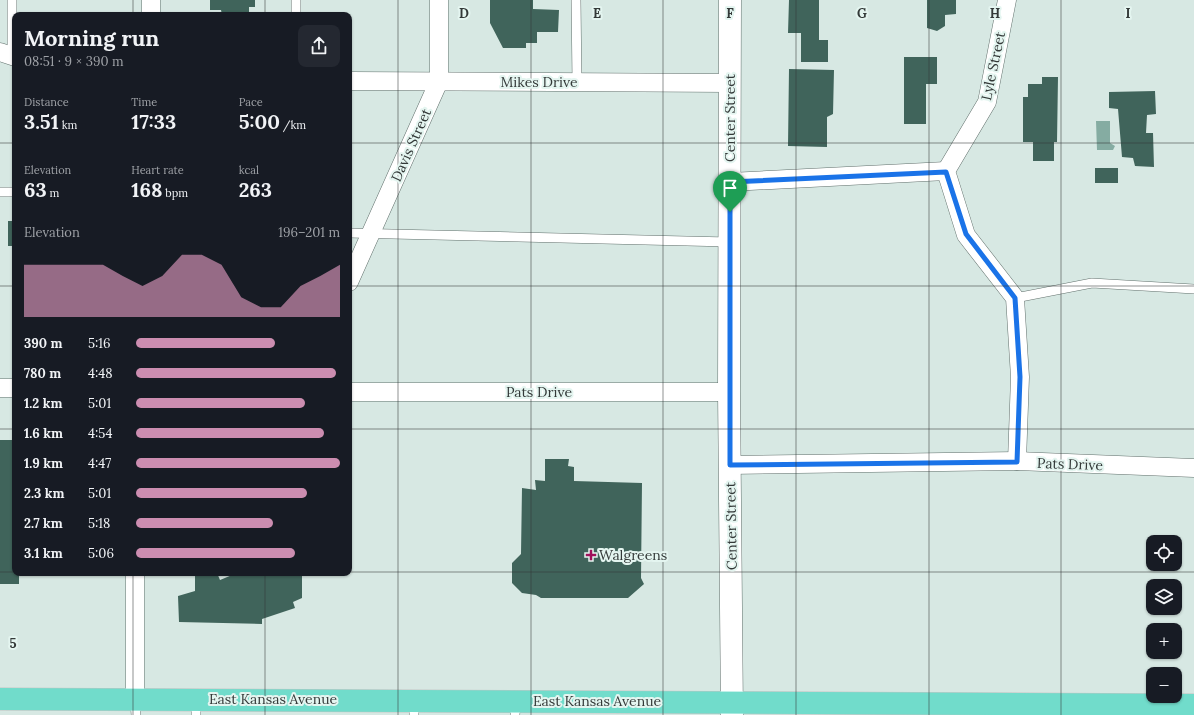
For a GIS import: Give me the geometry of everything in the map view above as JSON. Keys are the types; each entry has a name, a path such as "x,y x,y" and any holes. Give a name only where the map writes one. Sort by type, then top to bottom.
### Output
{"main road":[{"name":"East Kansas Avenue","path":"0,699 135,707 196,707 245,703 295,703 414,708 439,704 516,708 1194,705"}],"street":[{"path":"151,0 151,12"},
{"name":"Davis Street","path":"352,275 439,81 439,0"},
{"name":"Center Street","path":"730,0 729,392 732,708"},
{"name":"Lyle Street","path":"946,172 987,102 1006,0"},
{"name":"Mikes Drive","path":"352,81 730,83"},
{"path":"730,182 946,172 966,234 1015,298 1020,377 1017,462"},
{"path":"0,388 12,388"},
{"name":"Pats Drive","path":"352,392 729,392"},
{"name":"Pats Drive","path":"730,465 1017,462 1194,468"},
{"path":"1194,462 1194,468"},
{"path":"135,576 135,707"}],"lane":[{"path":"9,55 12,0"},
{"path":"296,0 296,12"},
{"path":"576,0 577,82"},
{"path":"0,192 12,192"},
{"path":"352,233 730,242"},
{"path":"1015,298 1092,283 1194,289"}],"shaded area":[{"path":"1096,121 1110,121 1110,143 1115,146 1113,150 1097,150"}],"building":[{"path":"210,0 255,0 255,7 249,7 249,12 221,12 221,10 210,10"},
{"path":"490,0 533,0 533,9 559,10 558,32 537,32 537,43 526,43 526,48 503,48 490,23"},
{"path":"789,0 819,0 819,40 828,40 828,62 801,62 801,33 788,33"},
{"path":"927,0 956,0 956,14 945,15 945,26 937,31 927,28"},
{"path":"904,57 937,57 937,84 926,84 926,124 904,124"},
{"path":"789,69 834,70 833,114 827,117 827,147 788,146"},
{"path":"1042,77 1058,77 1057,142 1054,142 1054,161 1033,161 1033,142 1023,142 1023,97 1028,97 1028,84 1042,84"},
{"path":"1155,91 1156,114 1147,115 1146,133 1153,133 1154,167 1135,166 1133,158 1122,157 1118,109 1109,108 1109,92"},
{"path":"1095,168 1118,168 1118,183 1095,183"},
{"path":"8,221 12,221 12,246 8,246"},
{"path":"0,440 12,440 12,576 19,576 19,584 0,584"},
{"path":"545,459 569,459 568,466 574,467 574,481 642,483 641,578 644,584 628,598 541,598 536,595 522,593 512,583 512,563 521,554 522,488 536,490 535,480 545,481"},
{"path":"195,576 218,576 220,580 230,576 302,576 302,598 293,602 295,608 262,619 262,624 179,622 178,596 195,591"}],"place":[{"name":"Walgreens","path":"591,555"}],"route":[{"path":"946,172 966,234 1015,298 1020,377 1017,462 730,465 730,212 730,182 946,172"}]}
